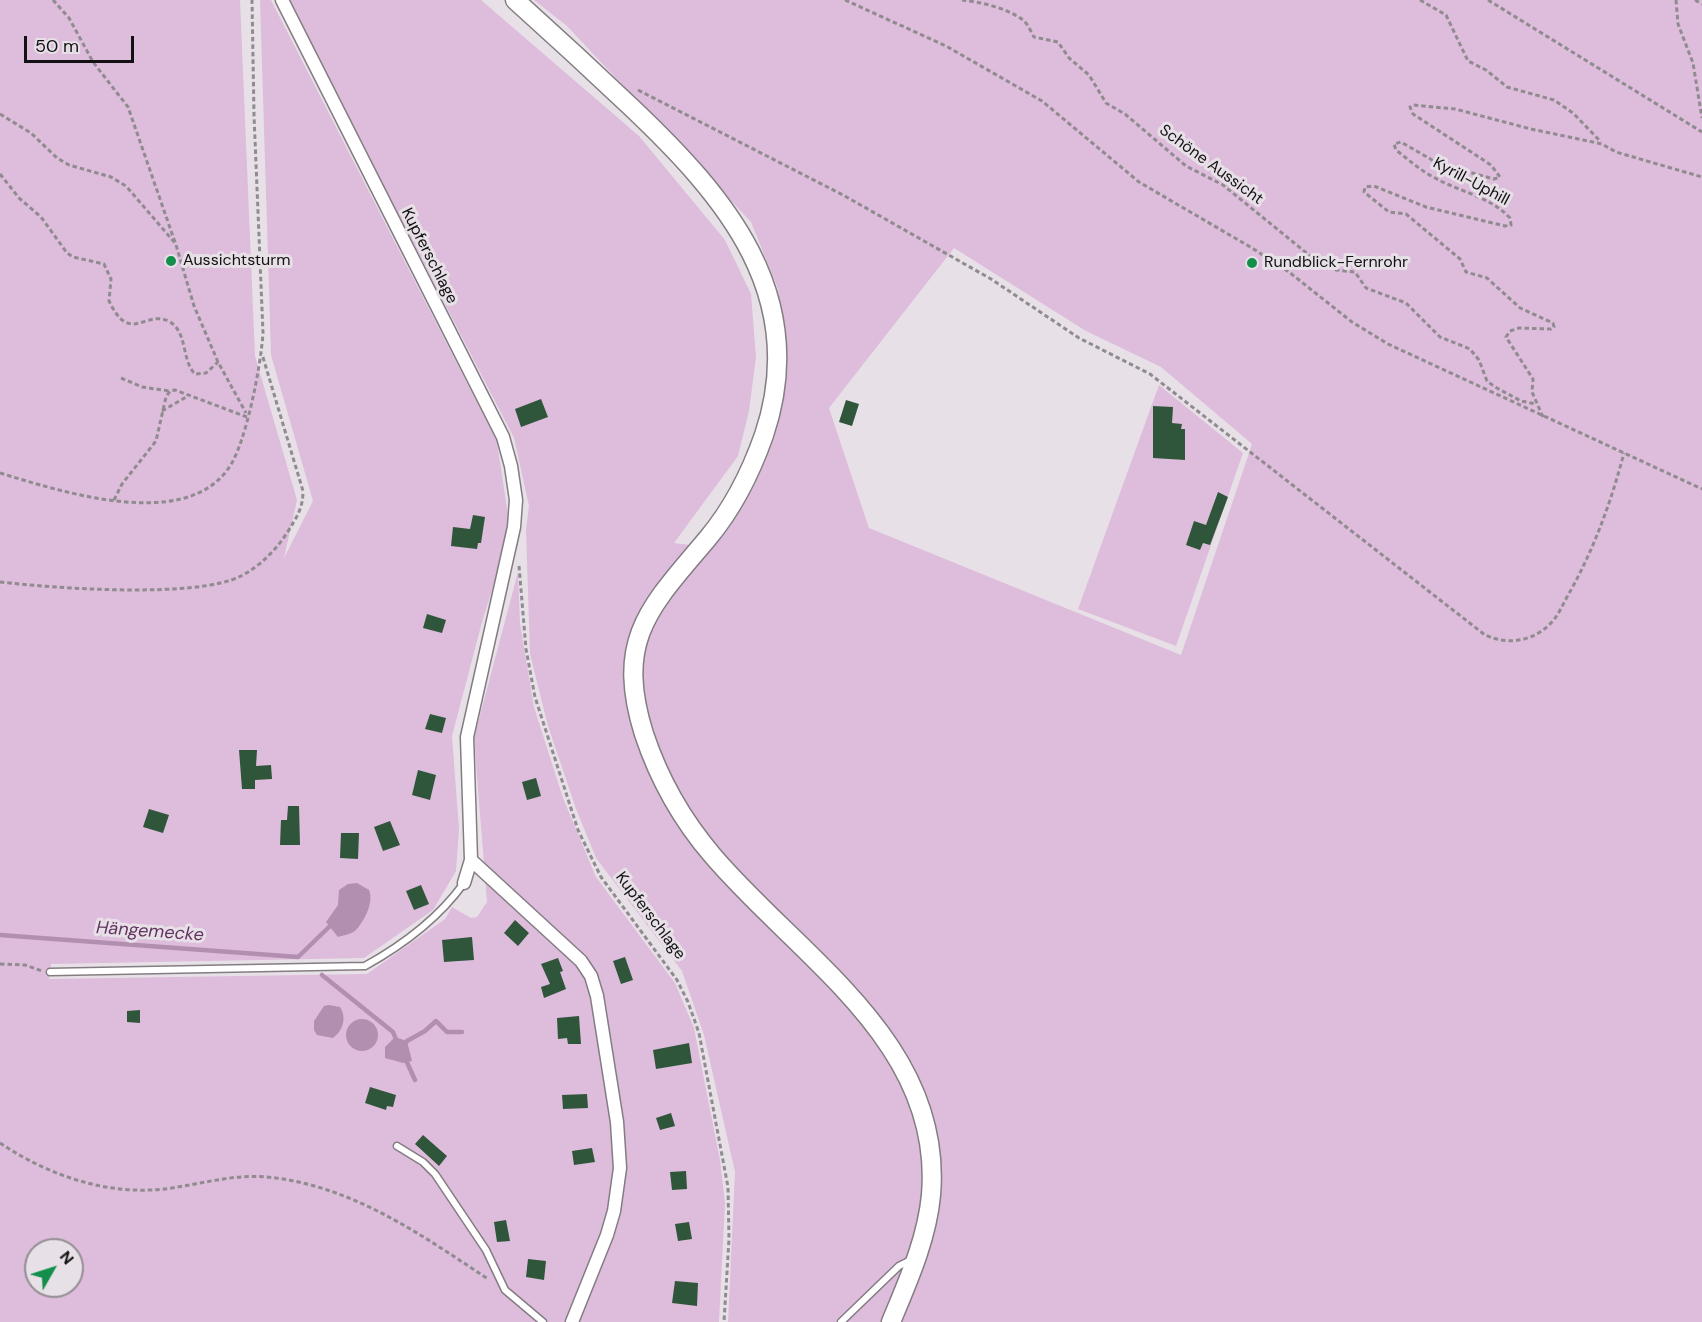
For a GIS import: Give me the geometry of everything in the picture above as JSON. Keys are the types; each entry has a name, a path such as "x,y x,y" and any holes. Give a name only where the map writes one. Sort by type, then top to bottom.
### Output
{"main road":[{"path":"515,0 675,148 734,223 764,280 772,303 778,345 774,400 761,442 746,479 717,526 657,598 640,629 634,663 640,718 660,776 698,837 726,870 862,1010 889,1043 909,1078 927,1132 931,1164 931,1196 917,1257 891,1322"}],"street":[{"name":"Kupferschlage","path":"282,0 503,437 511,466 516,500 513,536 467,737 471,860 464,883"},
{"path":"471,860 581,961 591,976 597,996 615,1112 620,1168 614,1211 607,1235 572,1322"}],"lane":[{"path":"50,972 365,966 403,943 437,916 464,883"},
{"path":"396,1146 423,1162 435,1174 486,1250 505,1290 543,1322"},
{"path":"841,1322 899,1266 917,1257"}],"path":[{"path":"53,0 69,18 93,62 128,106 176,245 194,306 218,362 247,416"},
{"path":"0,473 114,500 139,503 167,501 194,495 213,484 233,461 241,443 261,354 263,308 254,115 252,0"},
{"path":"845,0 946,46 1042,101 1138,182 1289,272 1364,330 1403,352 1702,489"},
{"name":"Schöne Aussicht","path":"962,0 977,2 1006,12 1023,20 1034,37 1058,42 1070,58 1089,75 1106,103 1125,114 1186,166 1223,185 1309,255 1336,270 1355,272 1366,288 1406,303 1440,337 1470,349 1479,360 1487,381 1521,401 1536,404"},
{"path":"1420,0 1446,15 1468,60 1486,70 1507,87 1554,100 1573,113 1602,144 1616,152 1702,177"},
{"path":"1488,0 1702,132"},
{"path":"1676,0 1678,24 1693,63 1702,118"},
{"path":"1695,0 1702,4"},
{"path":"615,92 636,89 843,195 991,279 1079,338 1150,374 1485,634 1501,642 1541,632 1555,619 1602,527 1624,453"},
{"name":"Kyrill-Uphill","path":"1536,404 1532,392 1533,379 1506,337 1510,331 1519,328 1551,329 1554,327 1553,323 1520,308 1486,278 1466,272 1460,259 1406,214 1389,212 1367,195 1363,189 1374,186 1426,207 1505,226 1511,225 1510,218 1496,206 1458,186 1436,179 1396,150 1394,144 1401,142 1439,164 1496,180 1500,177 1491,165 1410,112 1410,107 1413,105 1455,110 1602,144"},
{"path":"0,114 31,133 57,158 69,165 111,177 126,186 176,245"},
{"path":"0,174 18,198 41,217 67,253 73,257 104,264 111,279 109,301 125,323 135,325 161,319 172,324 184,344 187,364 195,374 206,373 218,362"},
{"path":"0,582 69,588 173,589 224,582 240,576 270,555 300,513 303,491 261,354"},
{"path":"121,378 142,387 189,395 247,416"},
{"path":"114,500 122,484 156,441 162,411 170,391"},
{"path":"162,411 189,395"},
{"path":"1536,404 1543,417"},
{"name":"Kupferschlage","path":"518,562 526,649 535,697 578,830 600,877 683,990 699,1033 728,1186 729,1239 724,1322"},
{"path":"0,964 25,965 50,972"},
{"path":"0,1143 55,1173 125,1190 163,1189 256,1176 320,1187 379,1211 505,1290"}],"shaded area":[{"path":"0,0 240,0 255,356 297,500 284,558 313,501 271,355 260,0 271,0 497,442 508,515 506,546 482,622 452,736 459,829 456,871 433,910 364,958 51,964 49,979 367,974 445,919 452,907 471,918 477,917 487,902 474,738 518,572 520,623 534,707 563,798 596,877 675,983 694,1028 720,1160 725,1203 719,1322 0,1322"},
{"path":"288,0 481,0 639,136 725,240 751,294 756,357 749,411 738,456 674,543 706,547 737,500 785,356 778,289 751,222 567,26 534,0 1702,0 1702,1322 728,1322 735,1172 704,1035 682,971 596,858 576,809 548,726 530,654 526,530 529,506 514,438","holes":["954,248 1086,331 1161,367 1252,444 1181,655 869,528 829,408"]},
{"path":"1159,385 1243,453 1176,646 1078,609"},
{"path":"357,883 369,890 368,911 356,930 338,937 326,922 338,905 339,890 348,884"},
{"path":"324,1006 340,1007 343,1015 341,1028 333,1038 317,1035 314,1030 314,1021"},
{"path":"362,1019 373,1024 378,1035 373,1046 362,1051 351,1046 346,1035 351,1024"},
{"path":"395,1037 407,1041 412,1061 403,1063 385,1058 385,1047"}],"building":[{"path":"541,399 548,417 521,427 515,409"},
{"path":"846,400 859,404 852,426 839,422"},
{"path":"1153,406 1173,407 1172,423 1182,424 1181,429 1185,429 1185,460 1153,458"},
{"path":"1218,492 1228,497 1210,545 1203,543 1200,550 1186,545 1194,521 1206,525"},
{"path":"473,515 485,517 481,543 478,543 477,549 451,546 453,527 470,529"},
{"path":"427,614 446,620 442,633 423,628"},
{"path":"430,714 446,718 442,733 425,729"},
{"path":"239,750 257,750 256,766 271,765 272,779 255,780 255,789 242,789"},
{"path":"418,770 436,775 430,800 412,795"},
{"path":"536,778 541,796 527,800 522,782"},
{"path":"288,806 299,806 300,845 280,845 281,820 287,820"},
{"path":"149,809 169,815 163,833 143,827"},
{"path":"390,821 400,845 383,851 374,827"},
{"path":"341,833 359,833 358,859 340,858"},
{"path":"421,885 429,904 414,910 406,891"},
{"path":"515,920 529,933 518,946 504,933"},
{"path":"472,937 474,960 444,962 442,940"},
{"path":"625,957 633,980 621,984 613,961"},
{"path":"558,958 566,989 544,998 541,987 550,984 541,964"},
{"path":"140,1010 140,1023 127,1022 127,1011"},
{"path":"579,1016 581,1044 568,1044 567,1038 558,1039 557,1018"},
{"path":"689,1043 692,1063 656,1069 653,1050"},
{"path":"370,1087 396,1095 393,1107 387,1106 386,1110 365,1103"},
{"path":"587,1094 588,1108 563,1109 562,1095"},
{"path":"671,1113 675,1126 660,1130 656,1118"},
{"path":"423,1135 447,1156 439,1166 415,1144"},
{"path":"592,1148 595,1162 574,1165 572,1151"},
{"path":"686,1171 687,1189 672,1190 670,1172"},
{"path":"506,1220 510,1241 497,1242 494,1222"},
{"path":"689,1222 692,1239 678,1241 675,1224"},
{"path":"528,1259 546,1261 544,1280 526,1277"},
{"path":"675,1281 698,1283 697,1306 672,1303"}],"waterway":[{"name":"Hängemecke","path":"0,935 298,957 329,927"},
{"name":"Hängemecke","path":"322,975 393,1032 397,1042"},
{"path":"407,1041 425,1031 436,1021 447,1032 462,1032"},
{"name":"Hängemecke","path":"405,1058 415,1080"}],"place":[{"name":"Aussichtsturm","path":"171,261"},
{"name":"Rundblick-Fernrohr","path":"1252,263"}]}
